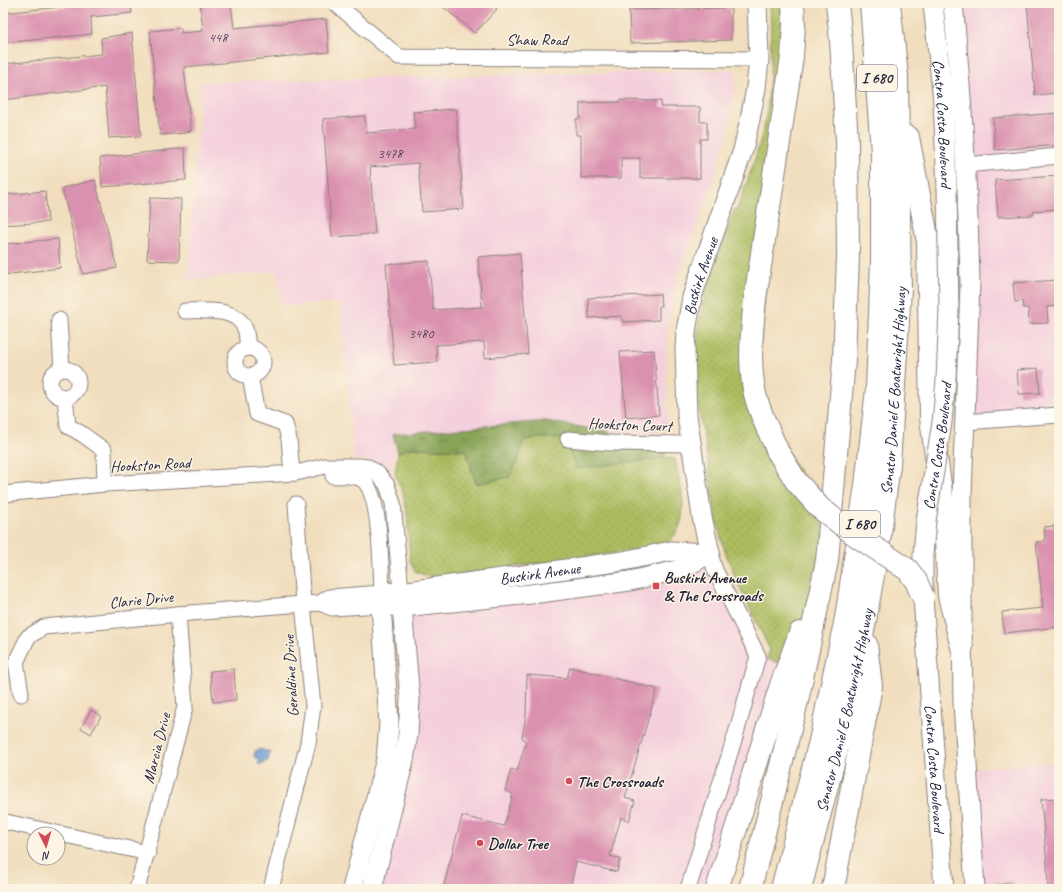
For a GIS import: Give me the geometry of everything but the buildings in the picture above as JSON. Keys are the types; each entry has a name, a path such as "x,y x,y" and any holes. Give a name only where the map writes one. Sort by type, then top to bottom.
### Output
{"highway":[{"path":"793,3 794,24 792,57 755,299 751,336 751,366 755,395 763,419 778,452 796,481 820,508 854,534 908,570 916,581 922,597"},
{"name":"I 680","path":"750,889 797,700 826,561 844,360 848,257 847,142 838,3"},
{"name":"I 680","path":"782,889 820,741 846,618 866,485 877,390 882,261 882,152 871,3"},
{"name":"Senator Daniel E Boatwright Highway","path":"800,889 842,729 864,626 879,541 889,465 900,289 897,76 889,3"},
{"path":"897,76 928,242 931,418 945,522 949,596 962,648"},
{"path":"717,889 781,685 826,561"},
{"path":"833,889 871,686 864,626"}],"main road":[{"name":"Buskirk Avenue","path":"382,599 402,600 623,561 671,551 710,553 702,517 690,444 686,395 685,350 692,298 743,150 756,88 759,59 757,3"},
{"name":"Contra Costa Boulevard","path":"933,3 943,102 947,188 949,309 946,380 942,422 926,521 923,554 922,597 944,889"},
{"name":"Contra Costa Boulevard","path":"953,3 966,166 970,284 962,494 962,648 963,702 975,889"},
{"path":"352,889 386,759 389,724 382,599"},
{"path":"372,889 404,760 408,734 410,699 402,600"}],"street":[{"name":"Shaw Road","path":"335,3 399,57 759,59"},
{"path":"966,166 1059,156"},
{"path":"185,311 216,311 234,316 245,328 248,348"},
{"path":"59,320 62,369 53,374 50,384 51,389 60,396 65,397 68,426 104,450 106,484"},
{"path":"248,348 254,348 259,351 264,361 260,371 256,375 245,376 236,368 235,357 238,352 248,348"},
{"path":"250,376 257,414 285,424 296,473"},
{"path":"965,422 1059,415"},
{"name":"Hookston Court","path":"568,439 610,443 690,444"},
{"name":"Hookston Road","path":"296,473 325,466 359,466 368,467 378,474 387,485 393,503 402,600"},
{"name":"Hookston Road","path":"3,494 106,484 296,473 323,476 352,476 361,479 368,485 375,505 382,599"},
{"name":"Geraldine Drive","path":"271,889 308,743 313,706 303,604 296,504"},
{"path":"688,889 758,656 715,570 710,553"},
{"name":"Clarie Drive","path":"21,694 16,662 28,637 44,627 303,604 320,603 332,608 382,599"},
{"name":"Marcia Drive","path":"138,889 185,706 178,614"},
{"path":"6,822 148,853"}],"shaded area":[{"path":"965,3 1059,3 1059,378 1043,416 965,422 962,109"},
{"path":"736,70 734,95 727,135 708,196 676,281 669,317 666,345 668,421 662,430 654,434 610,432 546,421 393,434 394,454 389,472 364,460 354,459 340,302 282,306 277,271 188,280 201,82"},
{"name":"The Crossroads","path":"710,553 758,656 788,666 717,889 372,889 404,760 402,607 630,581"},
{"path":"1059,762 1059,889 977,889 968,769"}],"green space":[{"path":"770,3 793,3 755,395 820,508 827,561 788,666 767,659 769,648 737,580 723,545 714,507 706,446 700,418 696,370 697,333 702,307 715,265 749,175 766,116 771,46"},
{"path":"546,421 610,432 610,443 669,444 664,458 576,469 565,439 539,438 524,440 516,465 509,477 476,484 466,450 408,448 398,453 393,434"},
{"path":"539,438 565,439 675,459 683,507 680,526 675,535 664,546 440,577 429,577 415,571 410,561 407,513 403,493 395,474 398,453 408,448 466,450 476,484 509,477 516,465 524,440"},
{"path":"1012,883 1014,889 975,889 975,885"}],"water":[{"path":"260,749 270,752 268,761 265,761 263,765 258,764 260,760 254,757 255,751"}],"place":[{"name":"Buskirk Avenue & The Crossroads","path":"656,586"},
{"name":"The Crossroads","path":"569,781"},
{"name":"Dollar Tree","path":"480,843"}]}
